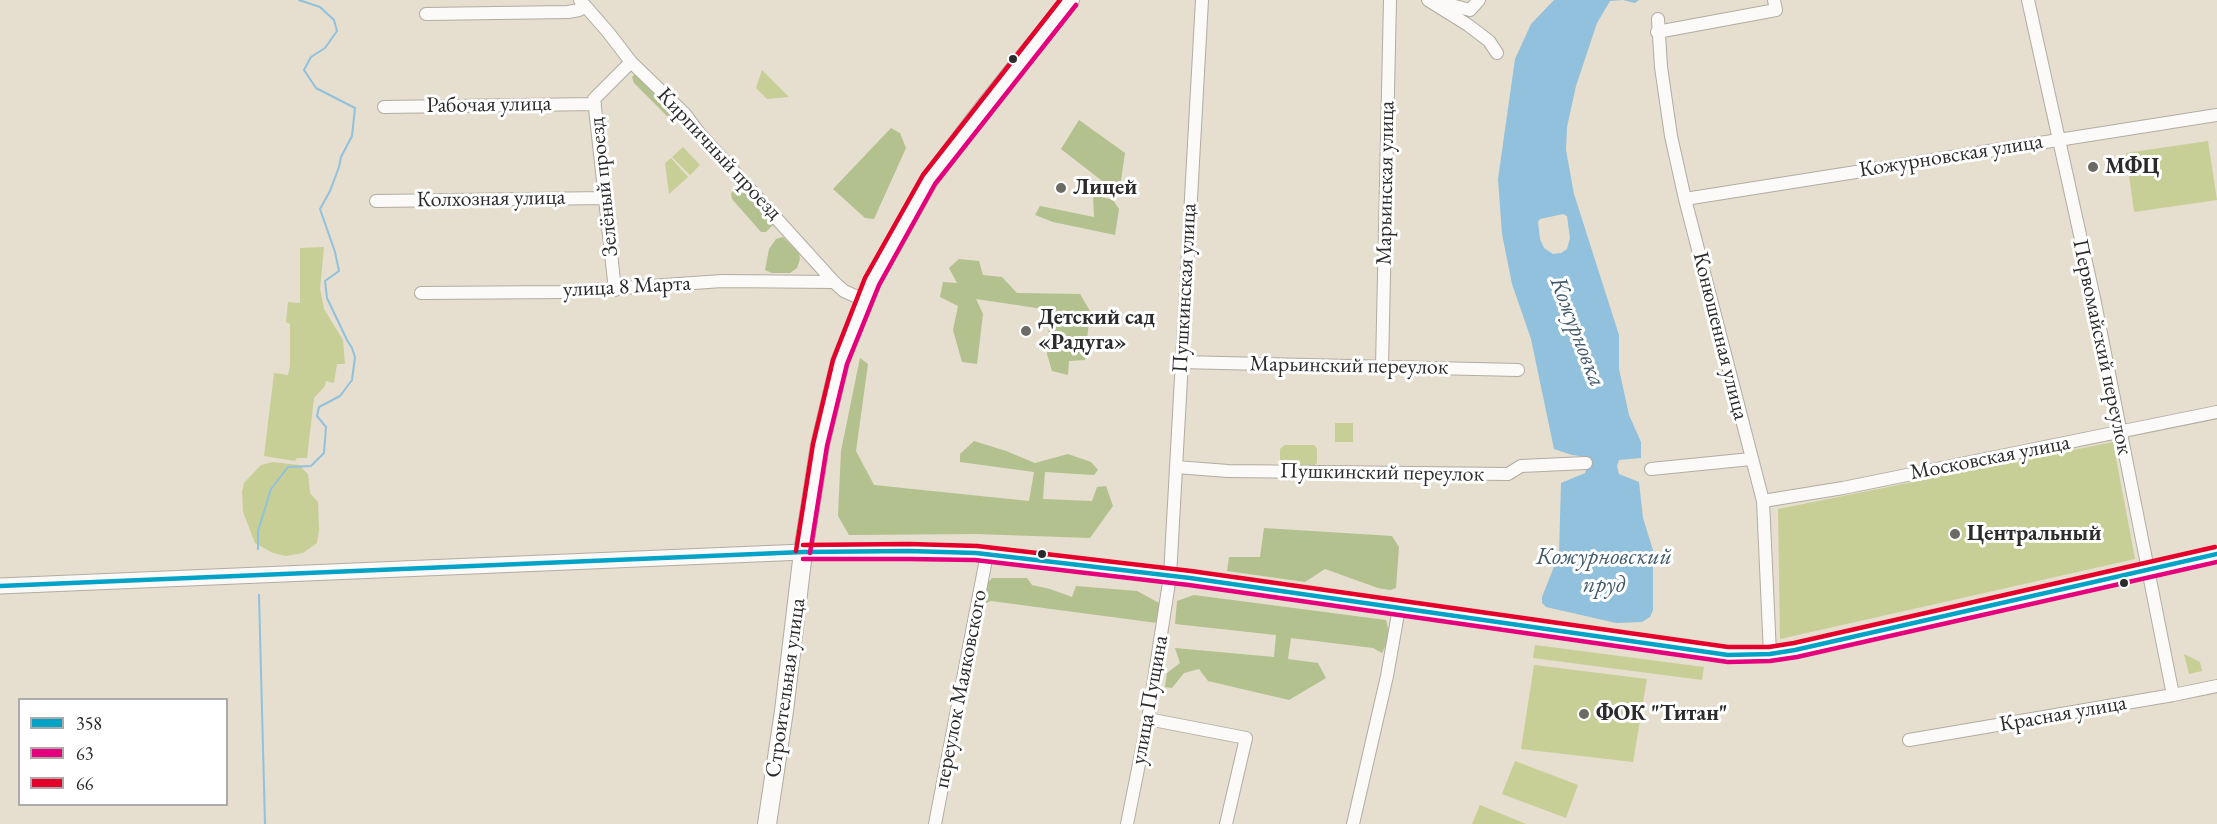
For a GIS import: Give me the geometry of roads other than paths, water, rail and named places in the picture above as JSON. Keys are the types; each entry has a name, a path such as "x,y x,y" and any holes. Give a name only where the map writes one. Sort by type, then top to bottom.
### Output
{"highway":[{"name":"Строительная улица","path":"767,824 793,644 803,552 820,445 837,373 864,300 894,239 929,180 1070,0"}],"main road":[{"path":"0,585 803,552 909,551 987,554 1170,576 1728,655 1770,654 1796,650 2217,554"}],"street":[{"name":"Пушкинская улица","path":"1170,576 1180,362 1202,0"},
{"name":"Марьинская улица","path":"1382,367 1390,0"},
{"path":"1430,0 1470,10 1479,0"},
{"path":"1430,0 1489,41 1497,53"},
{"name":"Конюшенная улица","path":"1770,654 1763,501 1684,199 1671,136 1658,26 1776,10 1774,0"},
{"name":"Первомайский переулок","path":"2028,0 2096,309 2173,695"},
{"name":"Кирпичный проезд","path":"582,3 631,62 685,114 699,133 834,282 844,291 864,300"},
{"path":"426,14 568,12 579,10 582,3"},
{"name":"Зелёный проезд","path":"615,290 594,99 631,62"},
{"name":"Рабочая улица","path":"384,106 595,104"},
{"name":"Кожурновская улица","path":"1684,199 2217,115"},
{"name":"Колхозная улица","path":"376,201 605,198"},
{"name":"улица 8 Марта","path":"421,293 615,290 722,281 834,282"},
{"name":"Марьинский переулок","path":"1180,362 1518,370"},
{"name":"Московская улица","path":"1763,501 1843,488 2217,412"},
{"path":"1651,469 1751,459"},
{"name":"Пушкинский переулок","path":"1176,467 1239,471 1508,474 1521,466 1586,463"},
{"name":"переулок Маяковского","path":"935,824 987,554"},
{"name":"улица Пущина","path":"1127,824 1149,718 1170,576"},
{"path":"1353,824 1400,608"},
{"name":"Красная улица","path":"1909,740 2217,686"},
{"path":"1149,718 1246,738 1226,824"}],"water":[{"name":"Кожурновский пруд","path":"1554,0 1623,0 1610,1 1597,23 1576,86 1567,127 1566,150 1574,194 1619,335 1619,369 1629,415 1641,442 1641,458 1619,460 1617,466 1619,474 1639,482 1643,518 1653,550 1653,610 1650,617 1642,622 1616,623 1546,607 1542,603 1542,597 1559,554 1561,483 1585,473 1588,464 1587,457 1554,449 1531,339 1512,284 1502,234 1498,179 1515,59 1531,24","holes":["1563,214 1567,216 1570,238 1567,249 1553,254 1544,248 1540,239 1538,222 1540,219"]},
{"path":"1623,0 1639,0 1635,3"}],"waterway":[{"path":"258,549 258,531 271,489 288,467 311,466 324,453 326,427 317,416 319,407 340,396 352,380 355,357 327,298 325,281 339,271 320,209 330,191 341,157 352,136 355,108 316,88 304,70 311,57 325,48 337,31 334,20 320,7 299,0"},
{"path":"259,595 265,824"}],"place":[{"name":"МФЦ","path":"2093,167"},
{"name":"Лицей","path":"1061,188"},
{"name":"Детский сад «Радуга»","path":"1026,331"},
{"name":"Центральный","path":"1955,534"},
{"name":"ФОК \"Титан\"","path":"1584,714"}],"water label":[{"name":"Кожурновка","path":"1577,332"}]}
